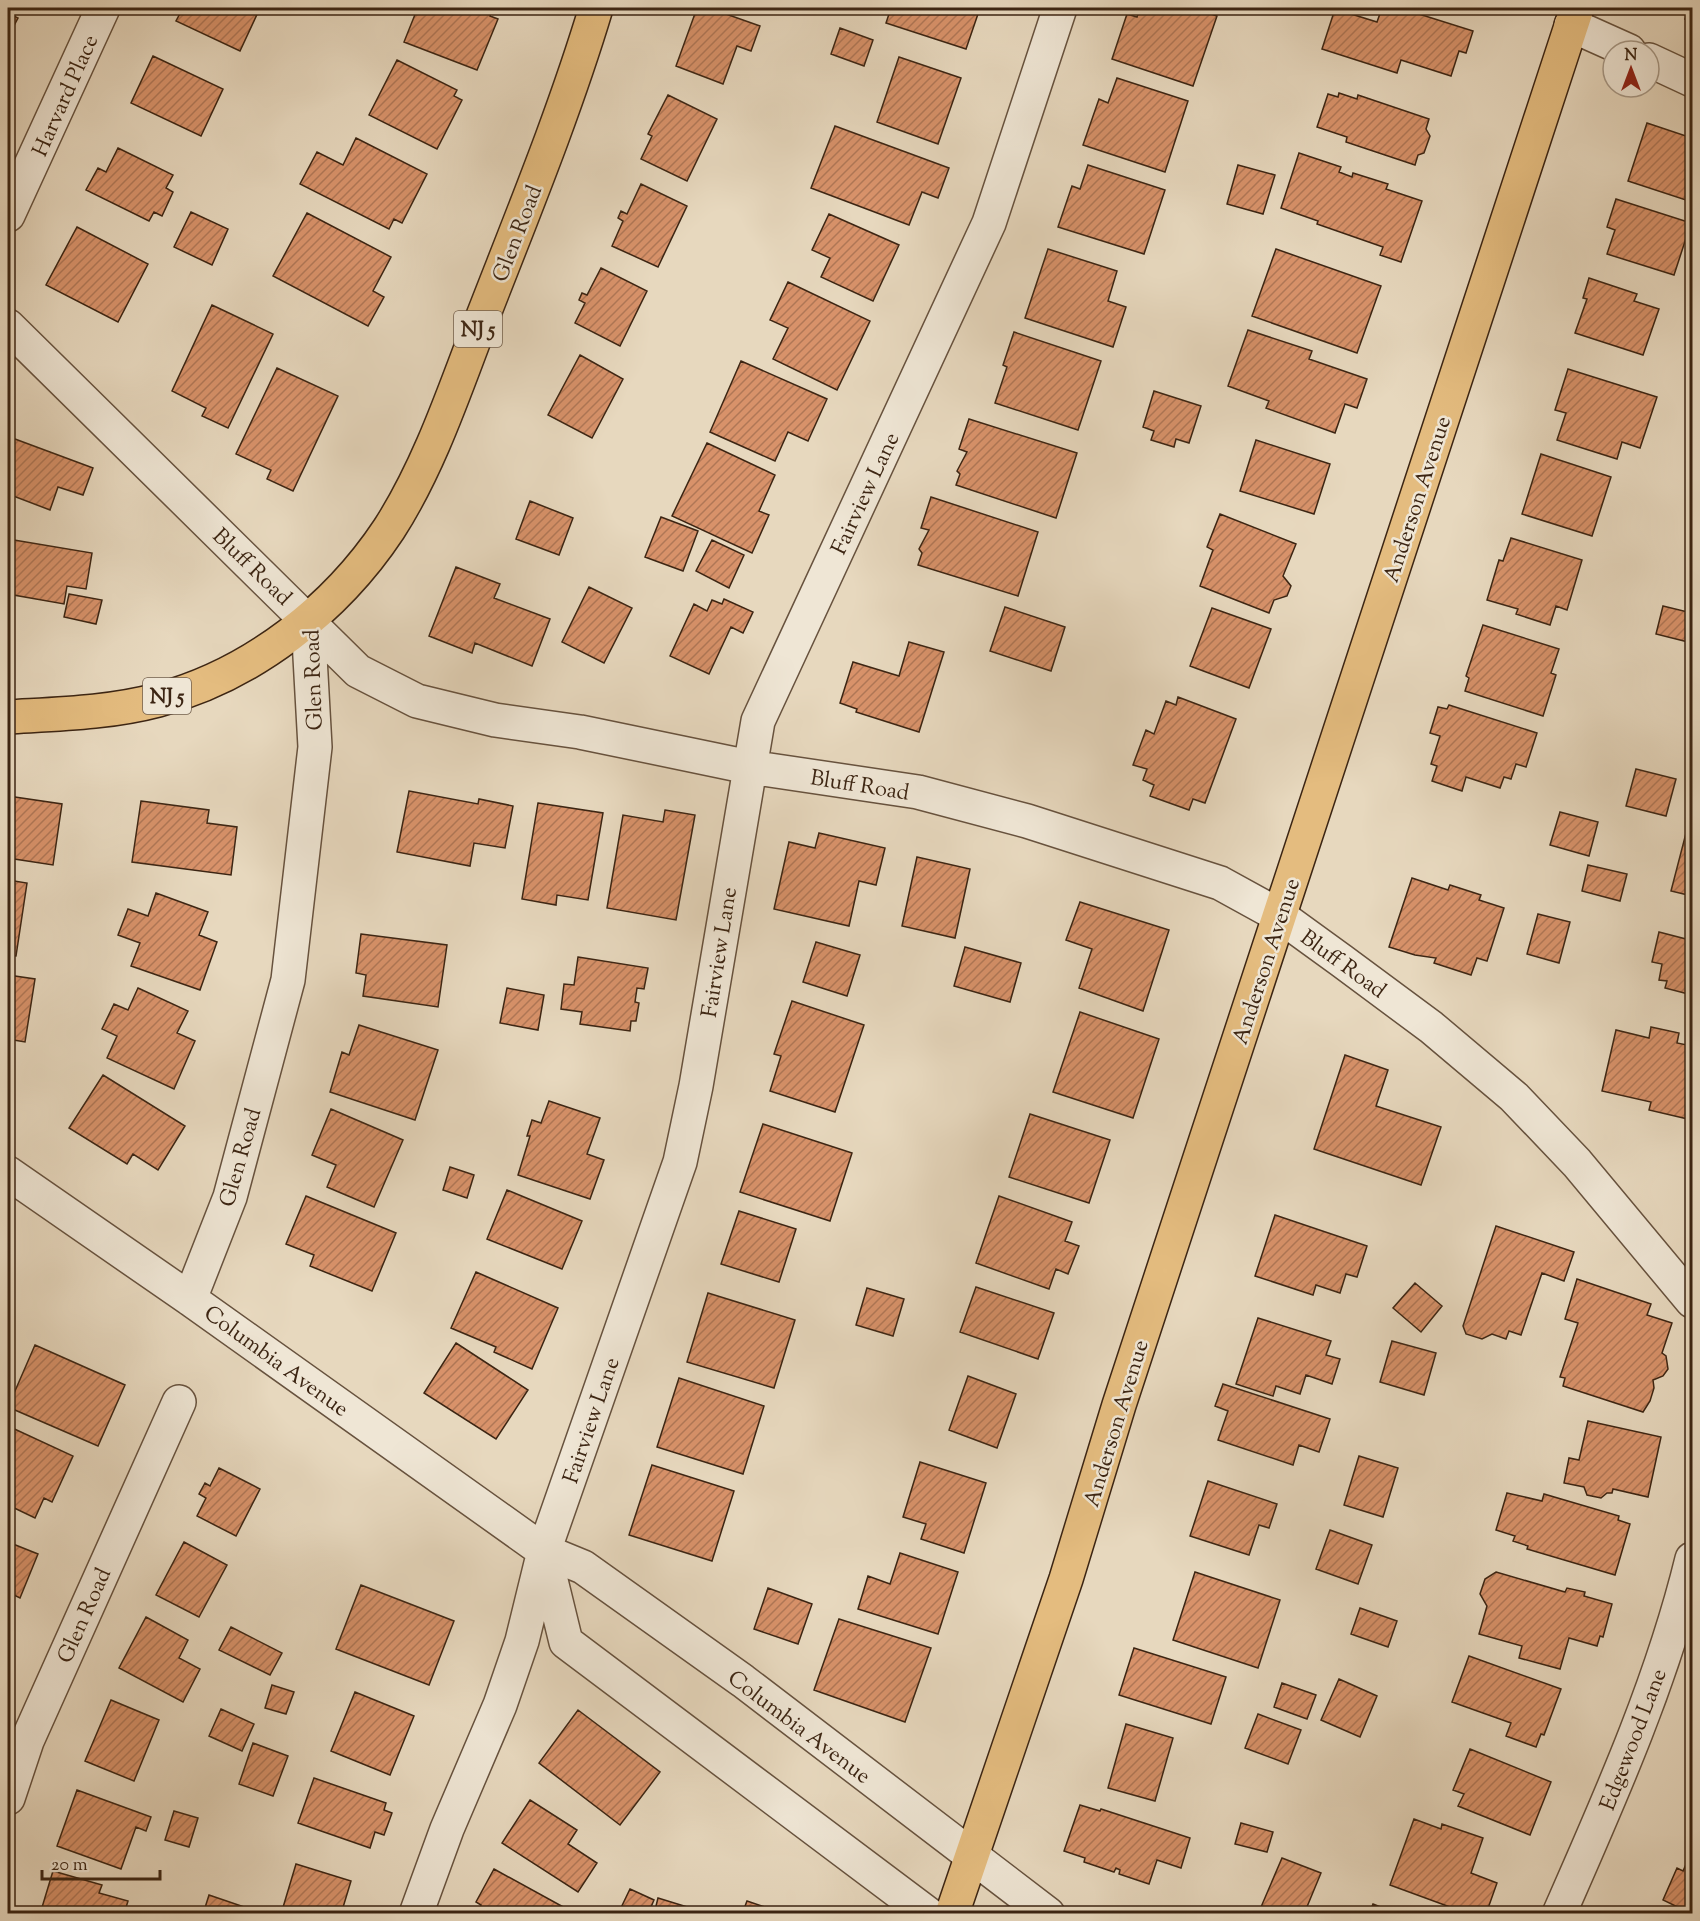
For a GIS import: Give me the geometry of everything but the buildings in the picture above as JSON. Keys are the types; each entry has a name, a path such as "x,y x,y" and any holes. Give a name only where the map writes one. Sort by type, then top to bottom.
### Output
{"main road":[{"name":"Glen Road","path":"308,621 352,578 389,528 418,472 449,403 572,88 596,8"},
{"name":"Anderson Avenue","path":"952,1914 1066,1579 1119,1405 1574,16"},
{"name":"NJ 5","path":"8,717 105,711 159,699 218,678 267,650 308,621"}],"street":[{"name":"Harvard Place","path":"8,215 104,8"},
{"name":"Fairview Lane","path":"416,1914 447,1828 500,1705 522,1641 544,1551 680,1162 696,1086 758,721 989,223 1060,8"},
{"path":"1574,16 1610,39"},
{"path":"1661,66 1692,80"},
{"name":"Bluff Road","path":"8,326 358,671 417,701 495,720 580,732 749,767 918,792 1020,819 1220,884 1280,916 1431,1027 1514,1097 1592,1179 1692,1301"},
{"name":"Glen Road","path":"190,1299 230,1197 288,980 315,747 308,621"},
{"name":"Columbia Avenue","path":"8,1173 190,1299 544,1551 583,1567 602,1580 743,1681 1048,1914"},
{"name":"Glen Road","path":"8,1798 27,1741 179,1402"},
{"path":"544,1551 566,1642 928,1914"},
{"name":"Edgewood Lane","path":"1559,1914 1622,1772 1665,1653 1692,1559"}]}
